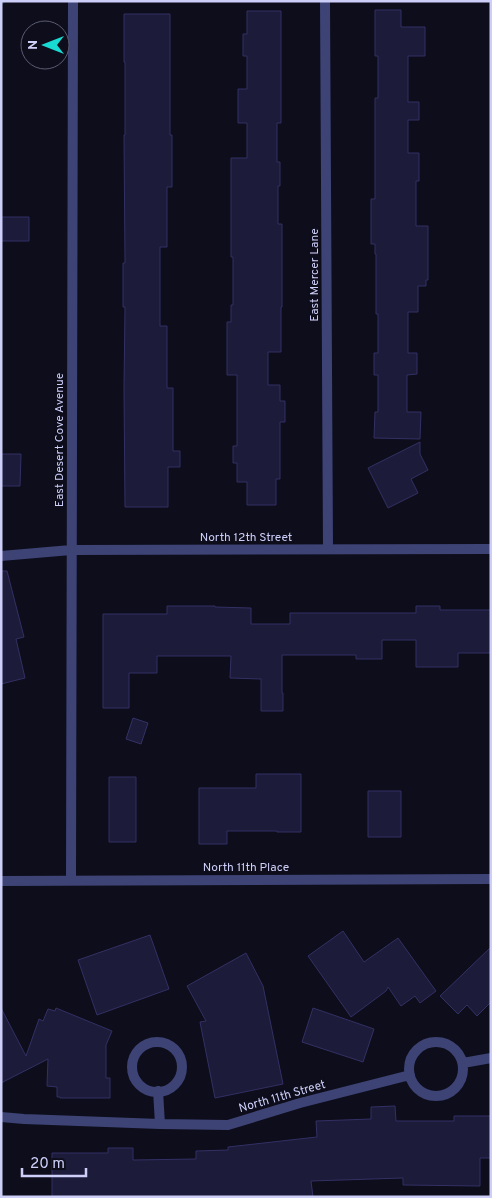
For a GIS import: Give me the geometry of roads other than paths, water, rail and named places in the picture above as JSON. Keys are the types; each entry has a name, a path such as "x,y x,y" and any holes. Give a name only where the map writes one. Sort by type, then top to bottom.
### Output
{"street":[{"name":"East Desert Cove Avenue","path":"71,880 73,1"},
{"name":"East Mercer Lane","path":"325,1 328,549"},
{"name":"North 12th Street","path":"1,556 71,550 491,549"},
{"name":"North 11th Place","path":"1,881 491,879"},
{"path":"163,1042 170,1045 176,1051 182,1065 178,1080 166,1090 158,1091 149,1090 136,1080 132,1064 134,1056 146,1044 163,1042"},
{"path":"430,1042 447,1044 460,1055 463,1063 461,1080 457,1087 442,1096 426,1094 418,1089 410,1075 409,1066 416,1051 422,1045 430,1042"},
{"path":"463,1063 491,1058"},
{"name":"North 11th Street","path":"1,1117 228,1125 300,1103 410,1075"},
{"path":"158,1091 160,1124"}]}
